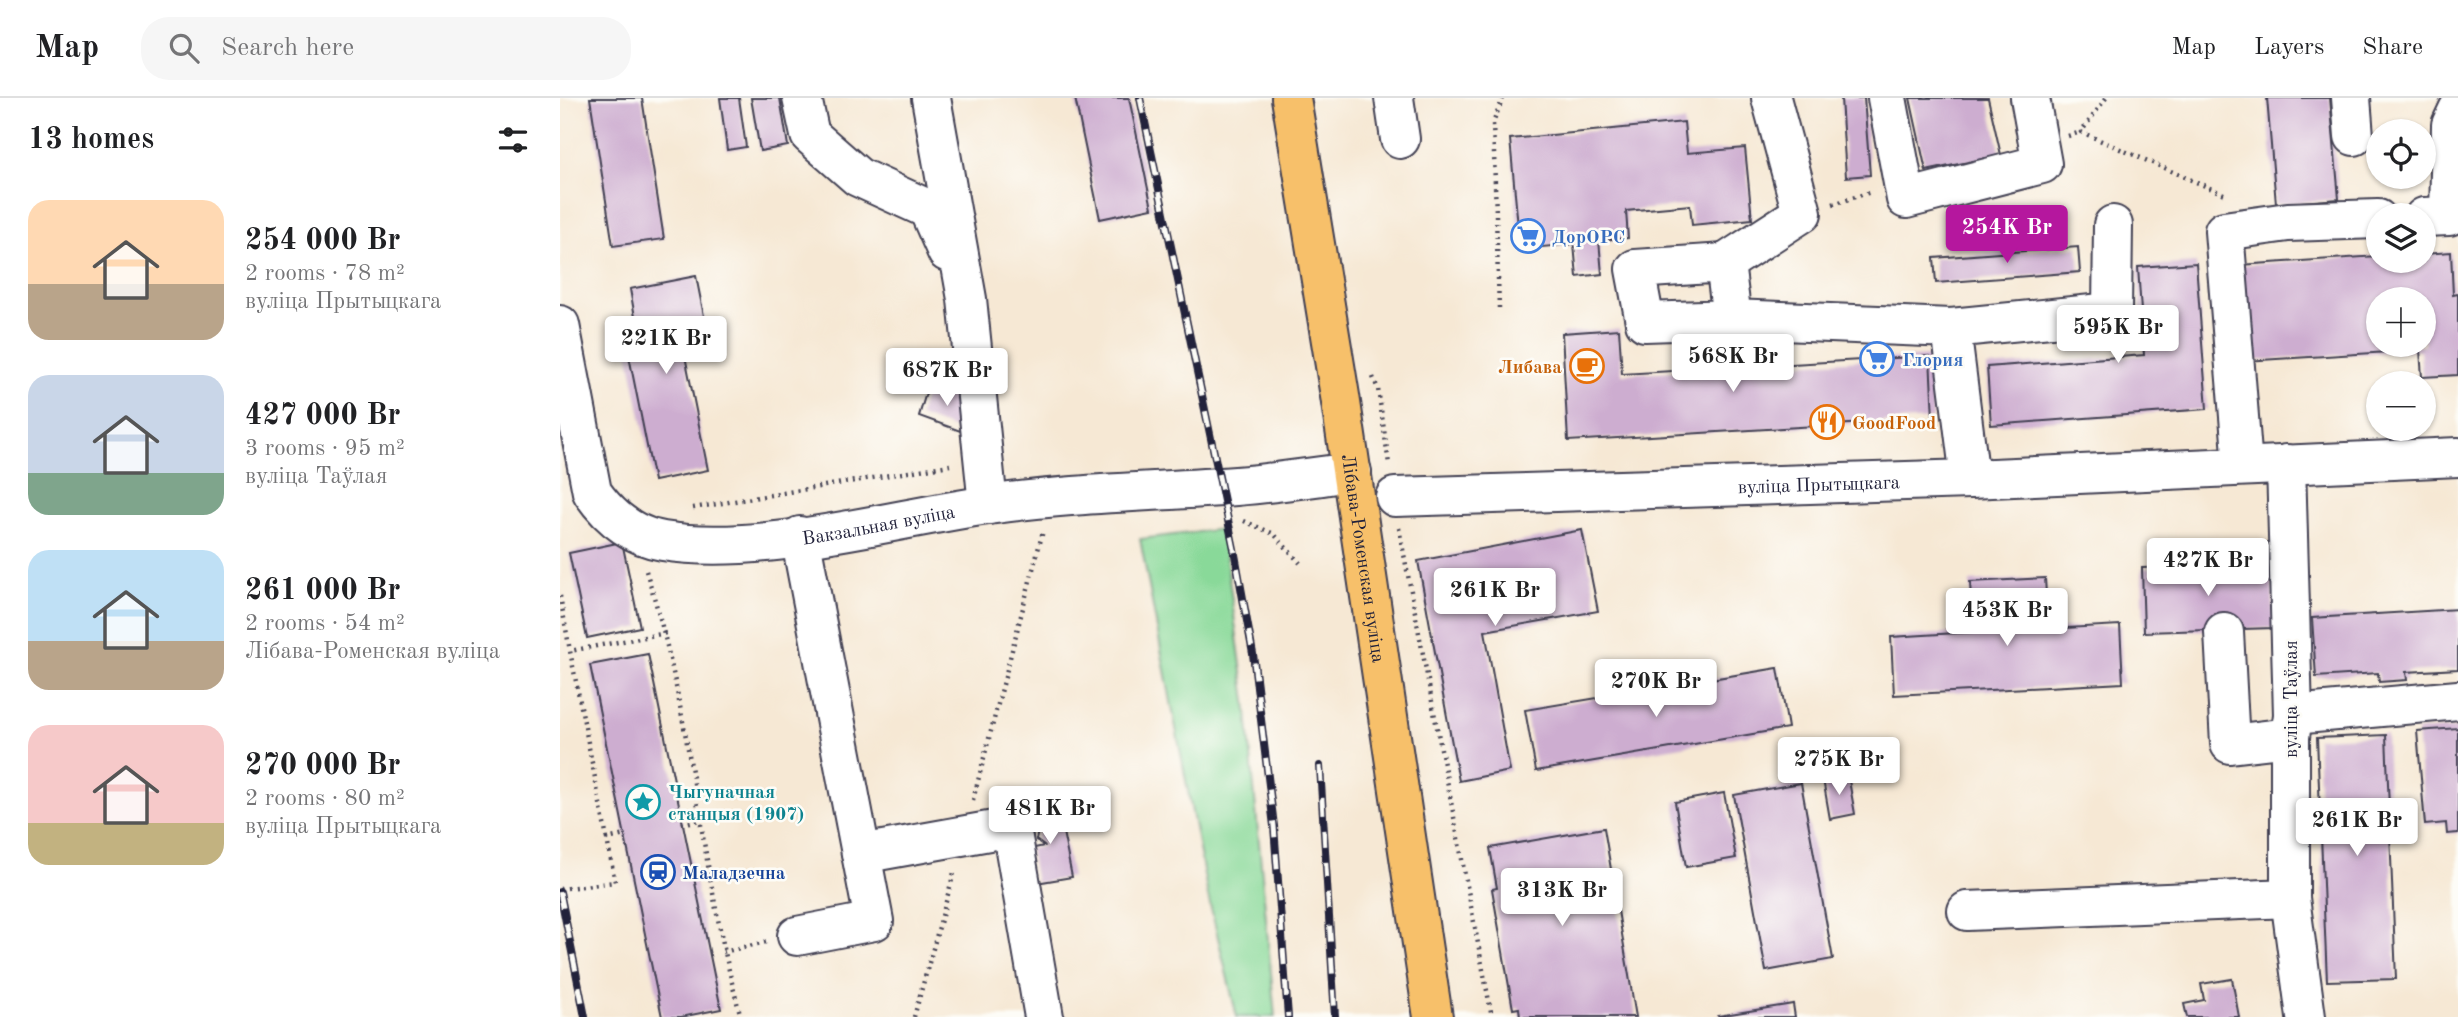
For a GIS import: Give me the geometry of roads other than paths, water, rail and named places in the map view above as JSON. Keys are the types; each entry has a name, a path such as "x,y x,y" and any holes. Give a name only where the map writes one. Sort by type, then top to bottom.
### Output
{"main road":[{"name":"Лібава-Роменская вуліца","path":"1291,98 1352,472 1433,1017"}],"street":[{"path":"802,98 810,135 858,177 928,209 967,299"},
{"path":"931,98 967,299 988,506"},
{"path":"1394,98 1400,139"},
{"path":"1771,98 1802,213 1725,262 1635,269 1645,322 1732,319 1951,328 2112,312 2113,225"},
{"path":"1887,98 1906,199 2042,164 2030,98"},
{"path":"2351,98 2354,136"},
{"path":"2436,217 2449,216 2451,125 2458,110"},
{"path":"2243,466 2224,230 2288,222 2366,219"},
{"path":"1725,262 1732,319"},
{"name":"Вакзальная вуліца","path":"560,325 592,492 605,511 642,537 667,542 739,544 988,506 1102,492 1240,486 1352,472"},
{"path":"1951,328 1970,479"},
{"path":"1340,396 1363,428 1375,508 1361,537"},
{"name":"вуліца Прытыцкага","path":"1395,498 1970,479 2458,457"},
{"name":"вуліца Таўлая","path":"2286,464 2292,726 2290,898 2306,1017"},
{"path":"797,936 874,921 800,536"},
{"path":"2224,632 2230,744 2292,726 2458,700"},
{"path":"861,854 1011,827 1044,1017"},
{"path":"1967,911 2290,898"}],"railway":[{"path":"1140,98 1234,549 1253,654 1274,826 1288,1017"},
{"path":"1320,766 1335,1017"},
{"path":"560,892 585,1017"}],"place":[{"name":"ДорОРС","path":"1528,236"},
{"name":"Глория","path":"1877,359"},
{"name":"Либава","path":"1587,366"},
{"name":"GoodFood","path":"1827,422"},
{"name":"Чыгуначная станцыя (1907)","path":"643,802"},
{"name":"Маладзечна","path":"658,872"}]}
